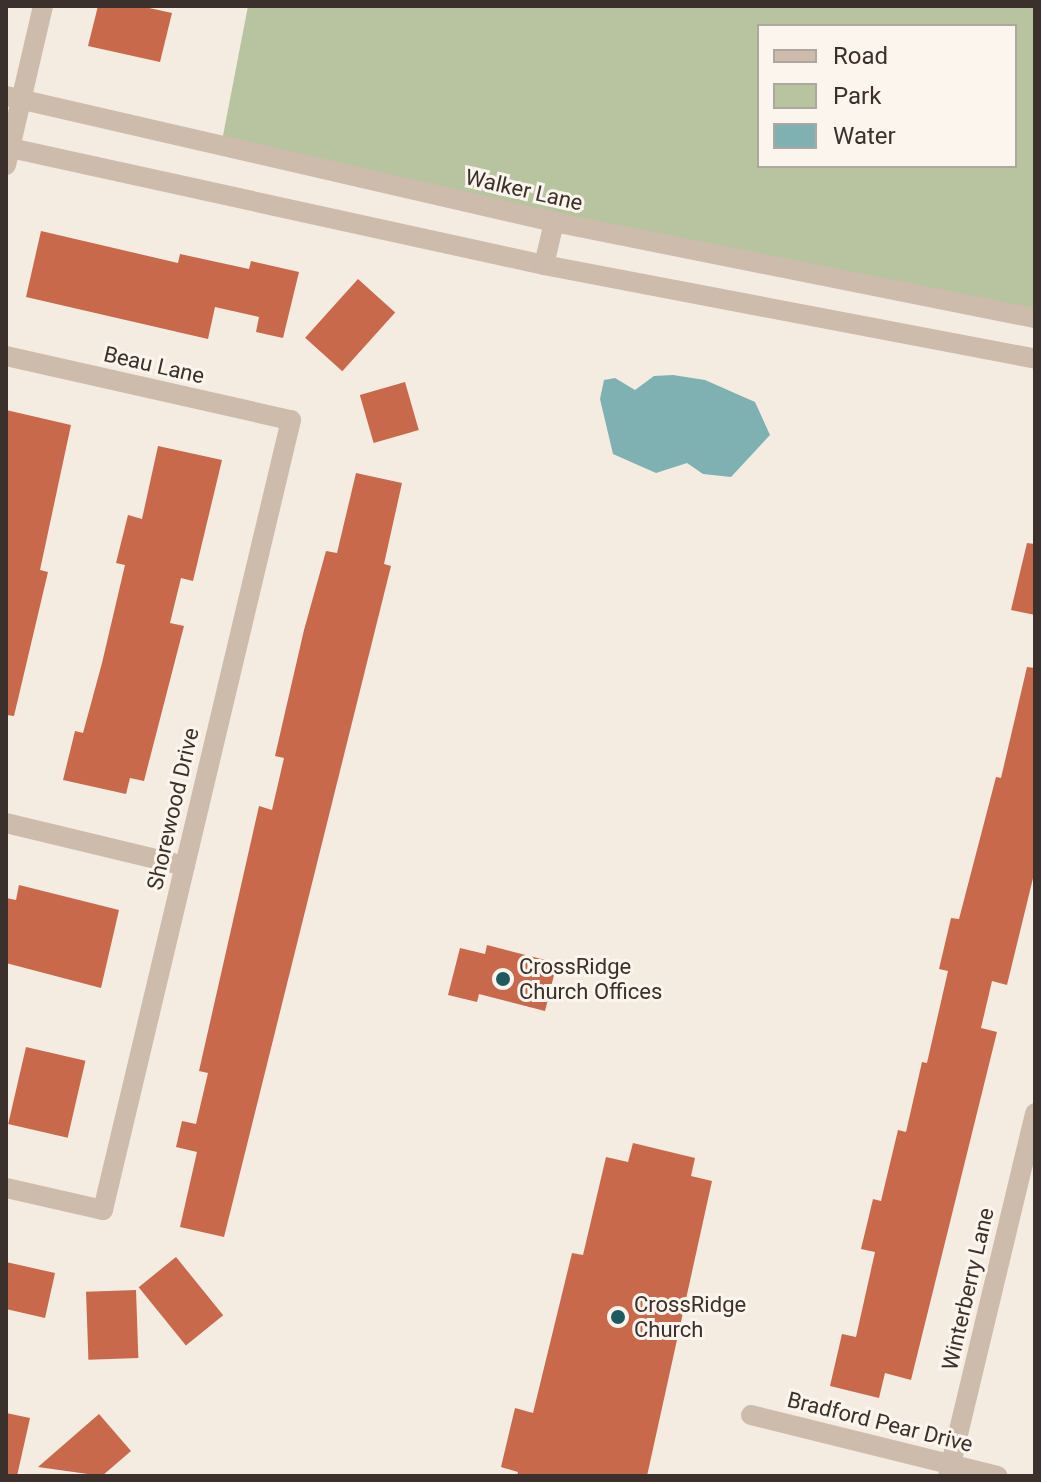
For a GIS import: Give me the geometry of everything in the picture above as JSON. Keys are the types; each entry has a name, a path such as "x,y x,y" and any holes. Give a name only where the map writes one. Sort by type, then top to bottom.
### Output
{"street":[{"path":"43,6 11,128 544,265 1035,359"},
{"name":"Walker Lane","path":"11,128 221,146 554,222 1035,318"},
{"path":"544,265 554,222"},
{"name":"Beau Lane","path":"6,356 291,420"},
{"name":"Shorewood Drive","path":"6,1188 103,1210 291,420"},
{"path":"6,823 185,866"},
{"name":"Winterberry Lane","path":"950,1470 1035,1113"},
{"name":"Bradford Pear Drive","path":"751,1415 950,1470 998,1476"}],"green space":[{"path":"248,6 1035,6 1035,318 221,146"}],"water":[{"path":"673,375 705,380 755,402 770,435 731,477 703,474 687,463 656,473 613,454 600,399 604,380 615,378 635,390 654,376"}],"building":[{"path":"98,6 140,6 172,13 160,62 88,46"},
{"path":"41,231 178,263 180,254 249,269 251,261 299,272 283,338 256,332 259,317 215,307 208,339 26,297"},
{"path":"358,279 395,312 342,371 305,338"},
{"path":"405,382 419,430 374,443 360,395"},
{"path":"6,410 71,425 40,570 48,572 14,716 6,715"},
{"path":"158,446 222,460 193,581 181,578 170,623 184,626 144,781 130,778 126,794 63,780 75,731 83,733 102,663 125,565 116,563 128,515 142,519"},
{"path":"356,473 402,483 384,564 391,566 224,1237 180,1227 197,1152 176,1147 182,1121 196,1124 208,1073 199,1071 259,806 272,810 284,758 275,756 304,630 326,551 337,553"},
{"path":"1027,543 1035,544 1035,615 1011,610"},
{"path":"1027,667 1035,668 1035,870 1007,985 992,981 981,1028 997,1032 911,1380 885,1373 879,1398 830,1386 842,1334 856,1337 875,1252 861,1249 873,1199 881,1201 898,1130 906,1132 922,1062 927,1063 948,971 939,969 951,918 959,919 996,777 1001,778"},
{"path":"19,885 119,910 101,988 6,963 6,898 16,900"},
{"name":"CrossRidge Church Offices","path":"487,945 557,963 545,1011 479,994 477,1002 448,995 460,948 485,954"},
{"path":"26,1047 85,1061 68,1138 8,1124"},
{"name":"CrossRidge Church","path":"633,1143 695,1158 691,1176 712,1181 647,1476 517,1476 518,1472 501,1467 515,1408 533,1413 572,1253 583,1255 606,1157 628,1162"},
{"path":"176,1257 223,1315 186,1345 139,1287"},
{"path":"6,1262 55,1273 45,1318 6,1309"},
{"path":"136,1290 138,1358 88,1360 86,1292"},
{"path":"6,1413 30,1418 17,1476 6,1476"},
{"path":"99,1414 131,1451 102,1476 38,1467"}],"place":[{"name":"CrossRidge Church Offices","path":"503,979"},
{"name":"CrossRidge Church","path":"618,1317"}]}
